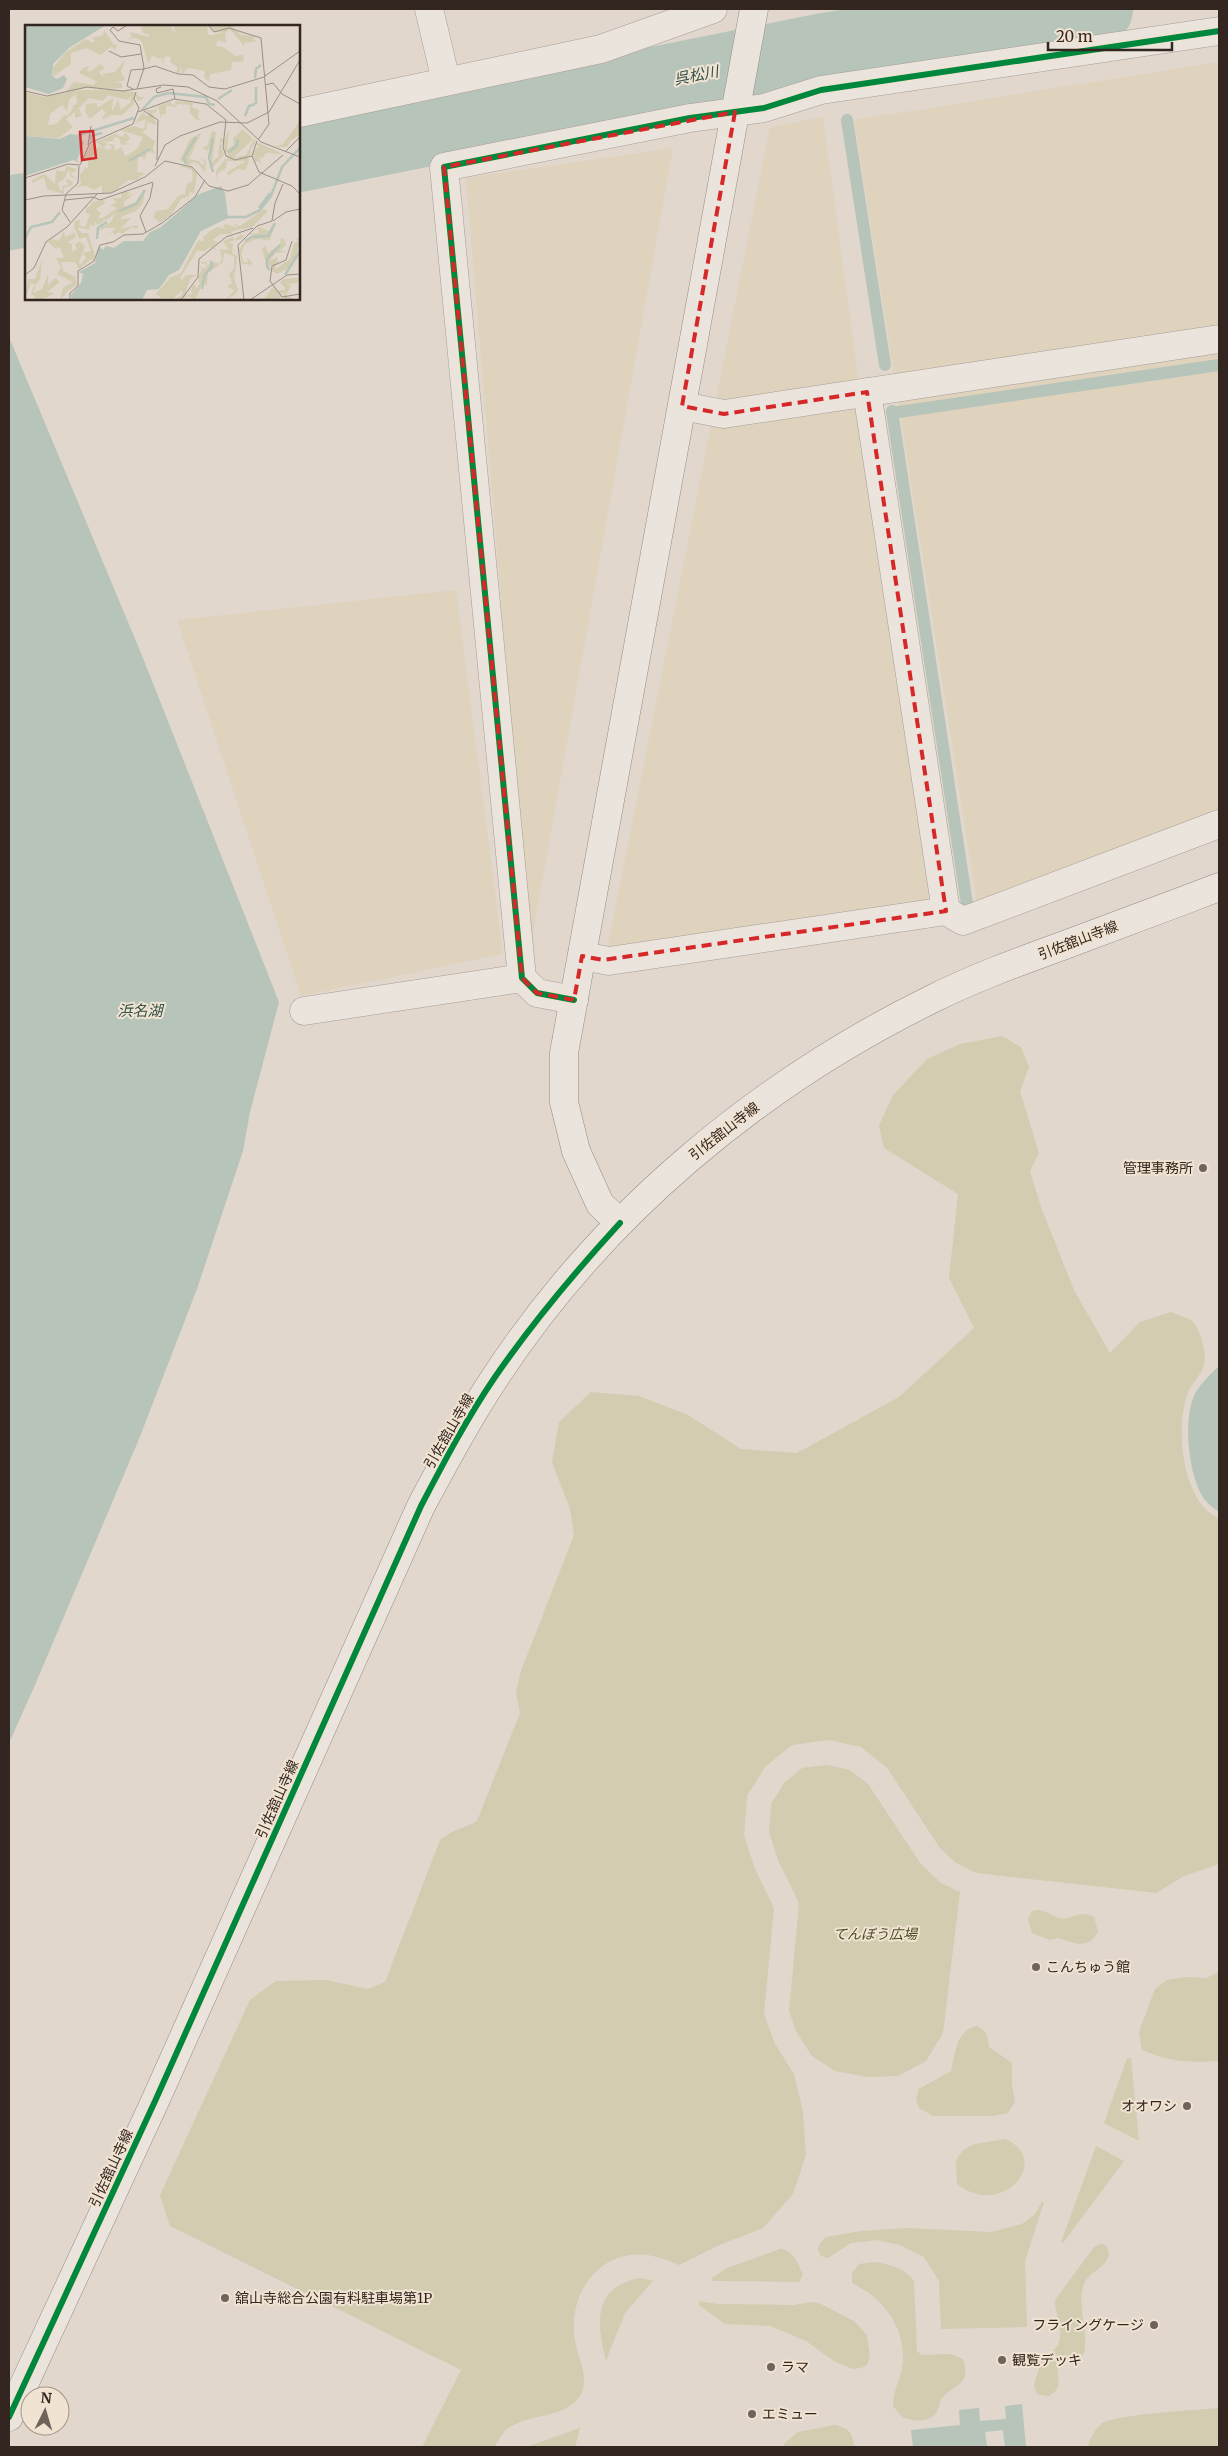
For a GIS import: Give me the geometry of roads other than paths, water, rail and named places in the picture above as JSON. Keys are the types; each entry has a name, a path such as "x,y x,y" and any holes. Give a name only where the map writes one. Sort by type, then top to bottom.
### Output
{"street":[{"path":"429,9 446,81"},
{"path":"300,113 600,48 675,15 713,9"},
{"path":"620,1223 600,1204 576,1151 564,1102 564,1053 753,12"},
{"path":"574,1000 537,993 522,978 444,167 690,118 736,107 764,108 821,90 1219,30"},
{"path":"682,406 724,414 1219,339"},
{"path":"867,392 946,911"},
{"path":"582,956 609,961 946,911 963,921 1219,824"},
{"name":"引佐舘山寺線","path":"9,2417 156,2099 421,1506 456,1441 499,1371 536,1319 583,1263 620,1223 688,1159 744,1113 805,1070 868,1032 933,998 1000,969 1219,887"},
{"path":"304,1011 522,978"}],"water":[{"name":"浜名湖","path":"9,337 143,658 279,1002 250,1112 243,1151 197,1289 139,1439 9,1743"},
{"path":"1219,1366 1219,1512 1205,1500 1194,1477 1188,1431 1189,1416 1196,1392"},
{"path":"1022,2404 1026,2447 1005,2447 1003,2430 985,2432 987,2447 913,2447 911,2430 960,2425 959,2410 979,2408 980,2421 1006,2419 1005,2406"}],"waterway":[{"name":"呉松川","path":"300,155 824,50 1096,9"},
{"path":"836,48 841,75"},
{"path":"847,120 885,365"},
{"name":"呉松川","path":"9,213 25,210"},
{"path":"892,413 1219,365"},
{"path":"892,411 967,904"}],"place":[{"name":"管理事務所","path":"1203,1168"},
{"name":"こんちゅう館","path":"1036,1967"},
{"name":"オオワシ","path":"1187,2106"},
{"name":"舘山寺総合公園有料駐車場第1P","path":"225,2298"},
{"name":"フライングケージ","path":"1154,2325"},
{"name":"観覧デッキ","path":"1002,2360"},
{"name":"ラマ","path":"771,2367"},
{"name":"エミュー","path":"752,2414"}],"park label":[{"name":"てんぼう広場","path":"875,1934"}]}
